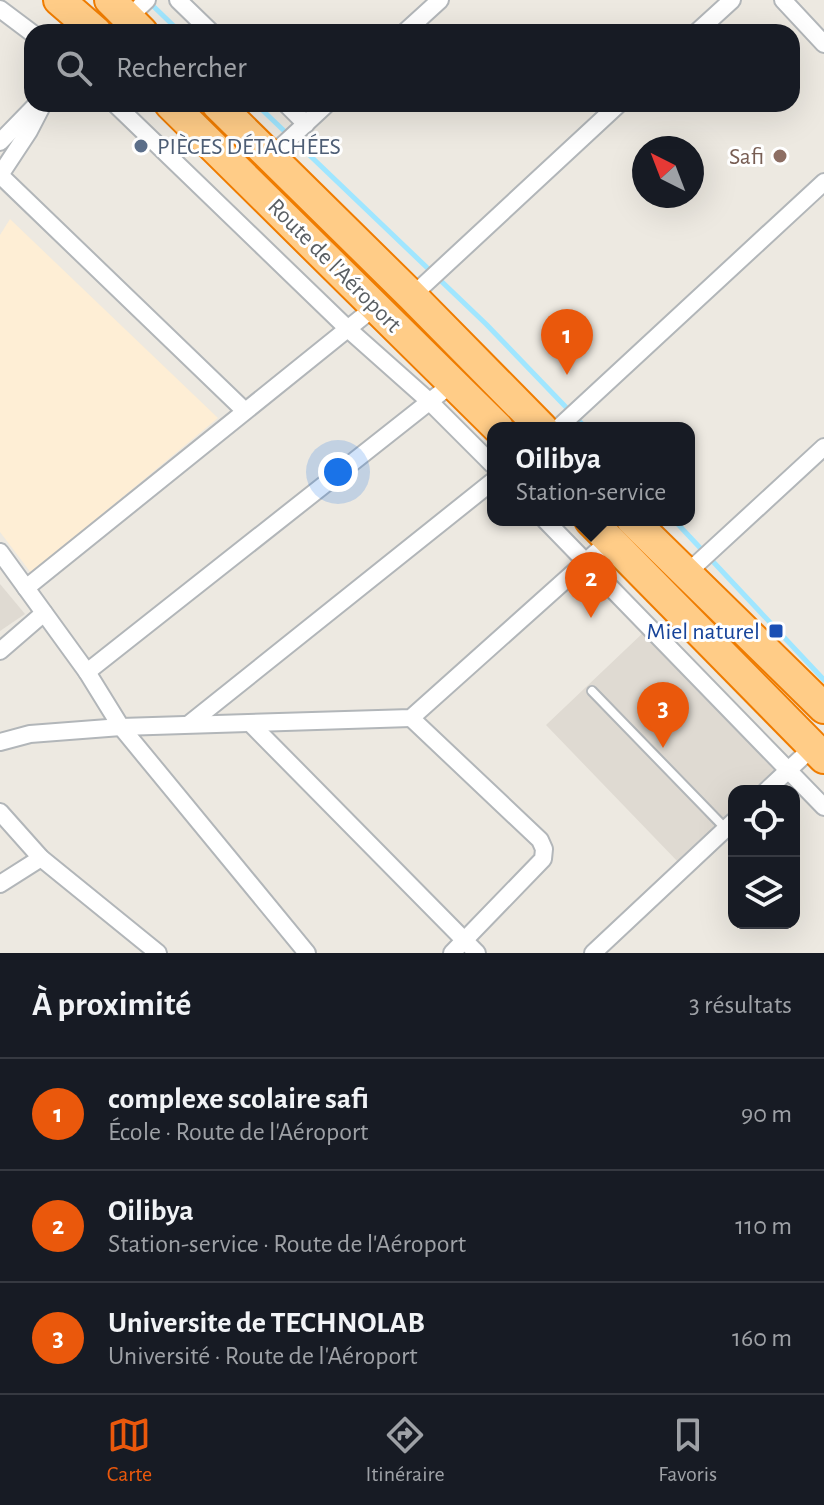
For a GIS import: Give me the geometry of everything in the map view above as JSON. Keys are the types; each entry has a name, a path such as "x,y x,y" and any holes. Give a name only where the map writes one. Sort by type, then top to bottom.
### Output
{"highway":[{"path":"59,0 87,24"},
{"name":"Route de l'Aéroport","path":"178,112 492,422"},
{"name":"Route de l'Aéroport","path":"225,112 536,422"},
{"path":"638,526 824,708"},
{"path":"600,530 818,753"}],"street":[{"path":"178,0 203,24"},
{"path":"414,24 440,0"},
{"path":"706,24 732,0"},
{"path":"783,0 824,44"},
{"path":"0,9 24,27"},
{"path":"0,142 29,112"},
{"path":"39,112 0,175 245,411"},
{"path":"123,112 487,459"},
{"path":"294,112 306,124"},
{"path":"271,156 319,112"},
{"path":"412,296 610,112"},
{"path":"564,422 824,182"},
{"path":"26,588 376,306"},
{"path":"87,672 453,383"},
{"path":"686,574 824,447"},
{"path":"189,724 487,486"},
{"path":"551,526 824,807"},
{"path":"0,742 30,734 121,727 411,718 585,562 600,530"},
{"path":"0,552 87,672 121,727 307,953"},
{"path":"0,651 44,613"},
{"path":"411,718 540,840 544,849 543,859 471,947 452,953"},
{"path":"250,723 471,947"},
{"path":"772,785 788,770 818,753"},
{"path":"0,812 41,858 158,953"},
{"path":"593,953 728,827"},
{"path":"0,884 41,858"}],"lane":[{"path":"592,691 728,823"}],"shaded area":[{"path":"10,219 218,418 31,573 0,532 0,235"},
{"path":"0,584 25,614 0,631"},
{"path":"646,630 779,770 763,785 728,785 728,817 679,863 546,725"}],"waterway":[{"path":"149,2 172,24"},
{"path":"264,112 486,324 580,422"},
{"path":"680,526 824,680"}],"place":[{"name":"PIÈCES DÉTACHÉES","path":"141,146"},
{"name":"Safi","path":"780,156"},
{"name":"complexe scolaire safi","path":"567,375"},
{"name":"Oilibya","path":"591,618"},
{"name":"Miel naturel","path":"776,631"},
{"name":"Universite de TECHNOLAB","path":"663,748"}]}
